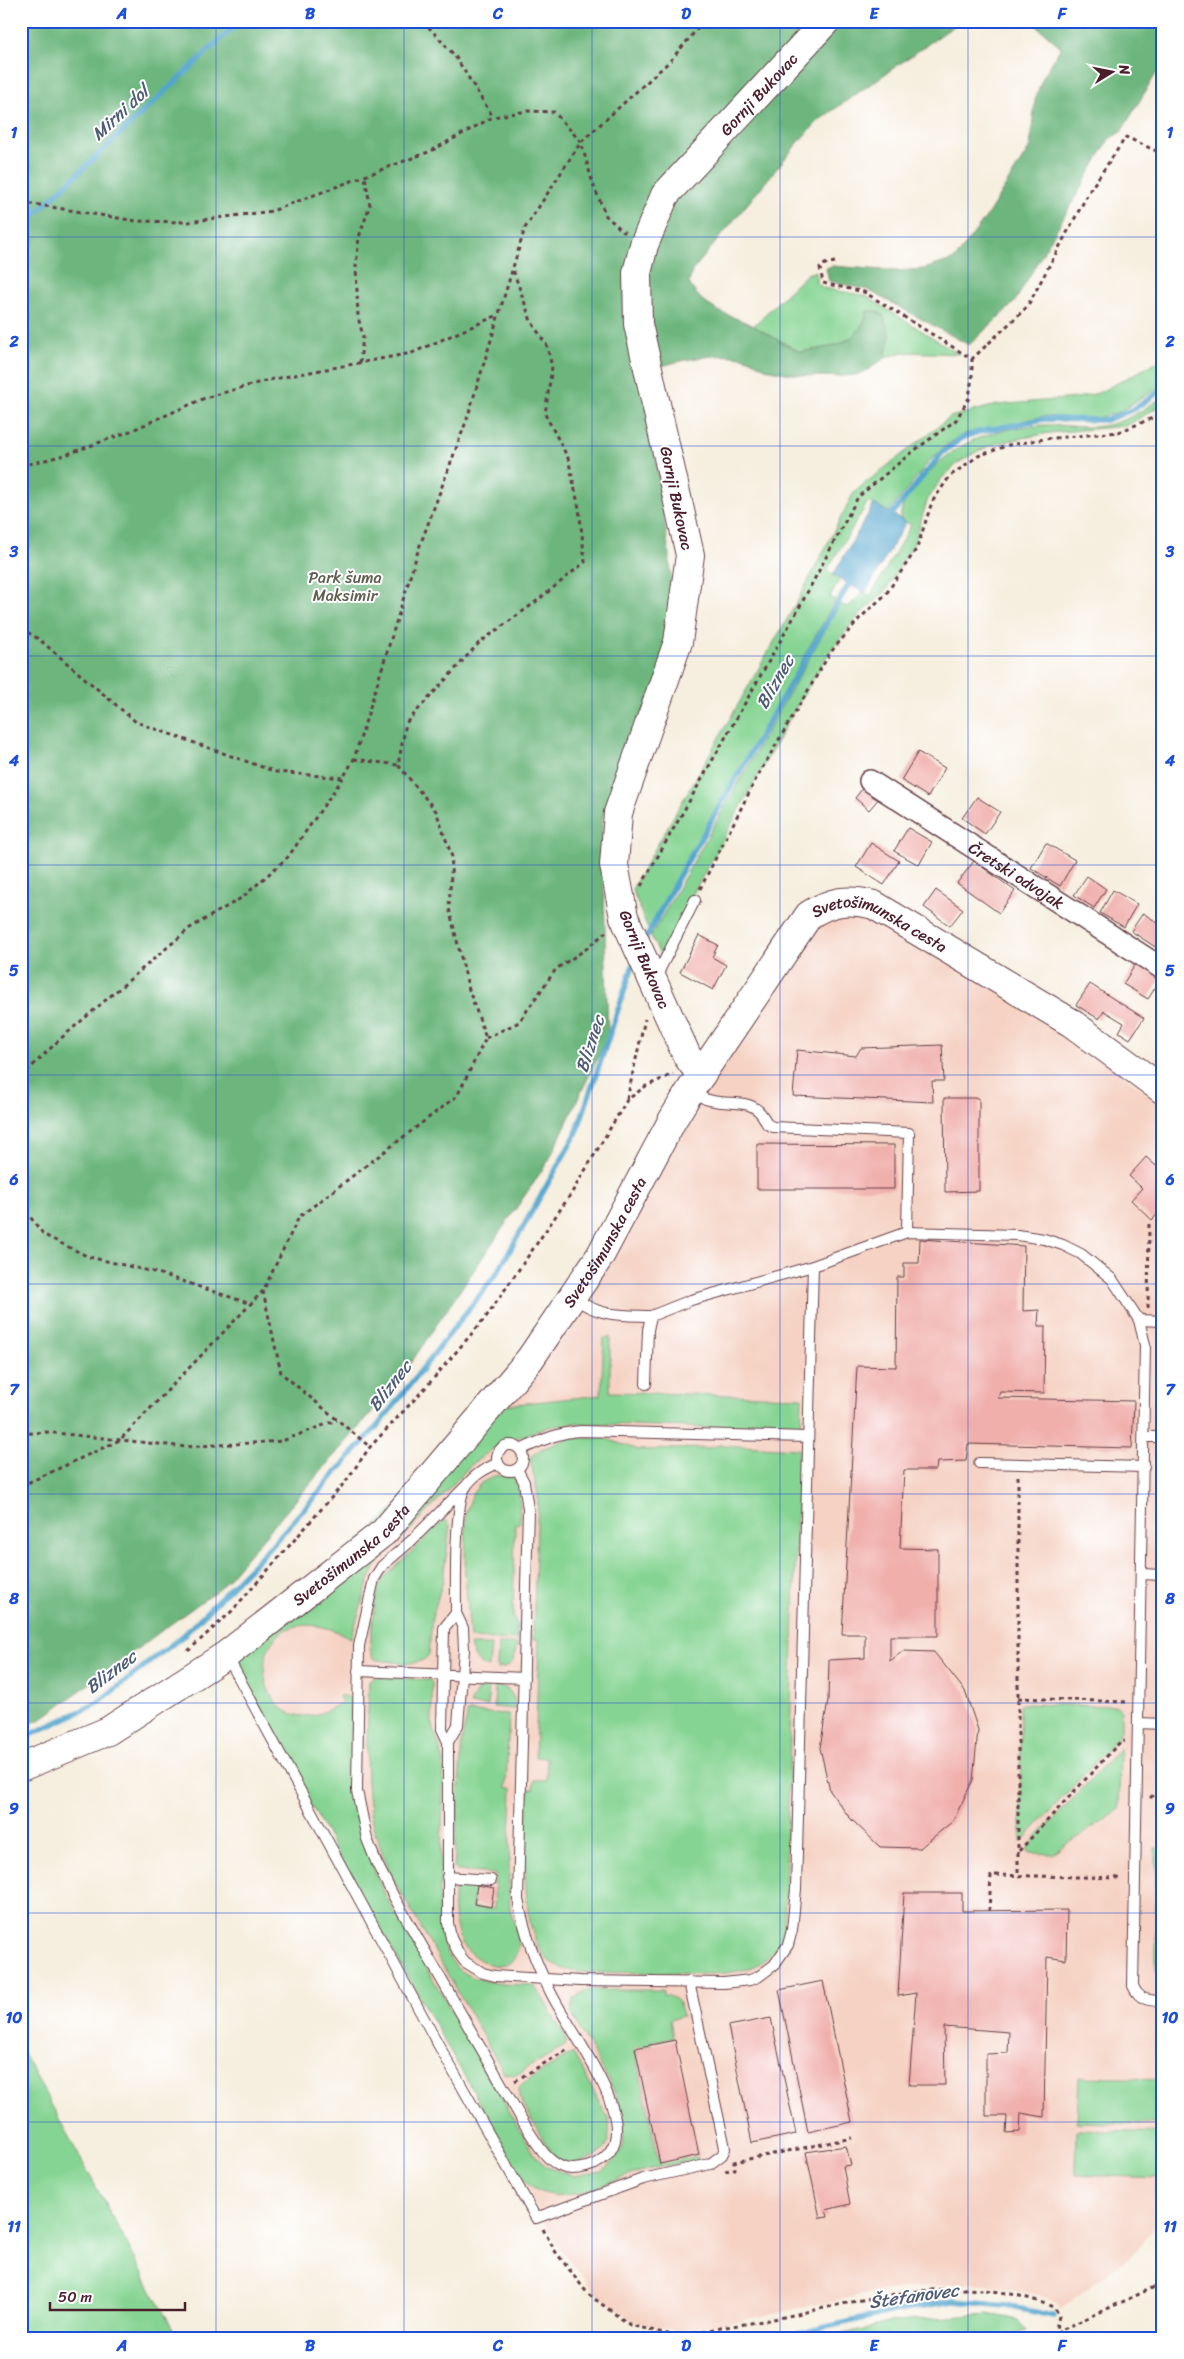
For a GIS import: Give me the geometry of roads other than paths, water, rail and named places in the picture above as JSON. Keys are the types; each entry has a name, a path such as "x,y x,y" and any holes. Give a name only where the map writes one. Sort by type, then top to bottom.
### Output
{"street":[{"name":"Gornji Bukovac","path":"693,1074 628,926 614,865 618,813 678,642 690,555 638,324 637,274 644,245 665,195 826,21"},
{"name":"Čretski odvojak","path":"870,781 1163,968"},
{"name":"Svetošimunska cesta","path":"21,1767 108,1731 226,1655 384,1532 525,1366 600,1256 673,1119 693,1074 809,915 823,906 841,900 858,900 874,905 1070,1022 1163,1090"}],"lane":[{"path":"651,976 695,900"},
{"path":"693,1074 708,1100 753,1105 764,1116 767,1124 774,1127 909,1133 907,1232"},
{"path":"572,1297 592,1310 606,1314 651,1316 708,1295 813,1266 907,1232 1018,1235 1044,1239 1063,1245 1081,1254 1100,1267 1121,1291 1138,1320 1146,1356 1133,1986 1146,2000 1163,2002"},
{"path":"456,1613 444,1628 442,1729 448,1742 447,1877 449,1931 455,1948 465,1962 483,1973 495,1976 689,1982 740,1981 758,1977 774,1965 788,1945 792,1930 797,1880 813,1266"},
{"path":"646,1384 648,1330 651,1316"},
{"path":"1138,1320 1163,1321"},
{"path":"520,1450 546,1438 581,1431 808,1436"},
{"path":"1144,1437 1163,1437"},
{"path":"505,1446 514,1446 520,1450 522,1462 517,1468 504,1469 498,1463 497,1455 505,1446"},
{"path":"498,1463 480,1471 411,1541 382,1566 374,1579 359,1646 357,1791 367,1839 377,1864 504,2088 542,2152 555,2164 566,2169 580,2168 601,2160 610,2152 616,2130 614,2114 608,2097 544,1979 526,1937 518,1899 528,1510 524,1482 517,1468"},
{"path":"979,1463 1144,1467"},
{"path":"448,1742 458,1725 462,1675 463,1628 456,1613 459,1500 466,1486"},
{"path":"1141,1574 1163,1575"},
{"path":"226,1655 434,2037 536,2218 643,2179 710,2164 722,2155 724,2143 689,1982"},
{"path":"358,1671 524,1678"},
{"path":"1138,1723 1163,1724"},
{"path":"447,1877 491,1880"}],"water":[{"path":"874,504 906,522 865,593 833,575"}],"waterway":[{"name":"Mirni dol","path":"21,227 240,21"},
{"name":"Bliznec","path":"887,520 943,452 962,438 978,432 1044,419 1106,420 1134,409 1163,389"},
{"name":"Bliznec","path":"644,942 679,876 853,577"},
{"name":"Bliznec","path":"21,1739 96,1704 184,1635 271,1546 380,1423 497,1273 576,1134 634,962"},
{"name":"Štefanovec","path":"781,2338 899,2310 954,2301 1006,2306 1053,2316"}],"park label":[{"name":"Park šuma Maksimir","path":"345,586"}]}
